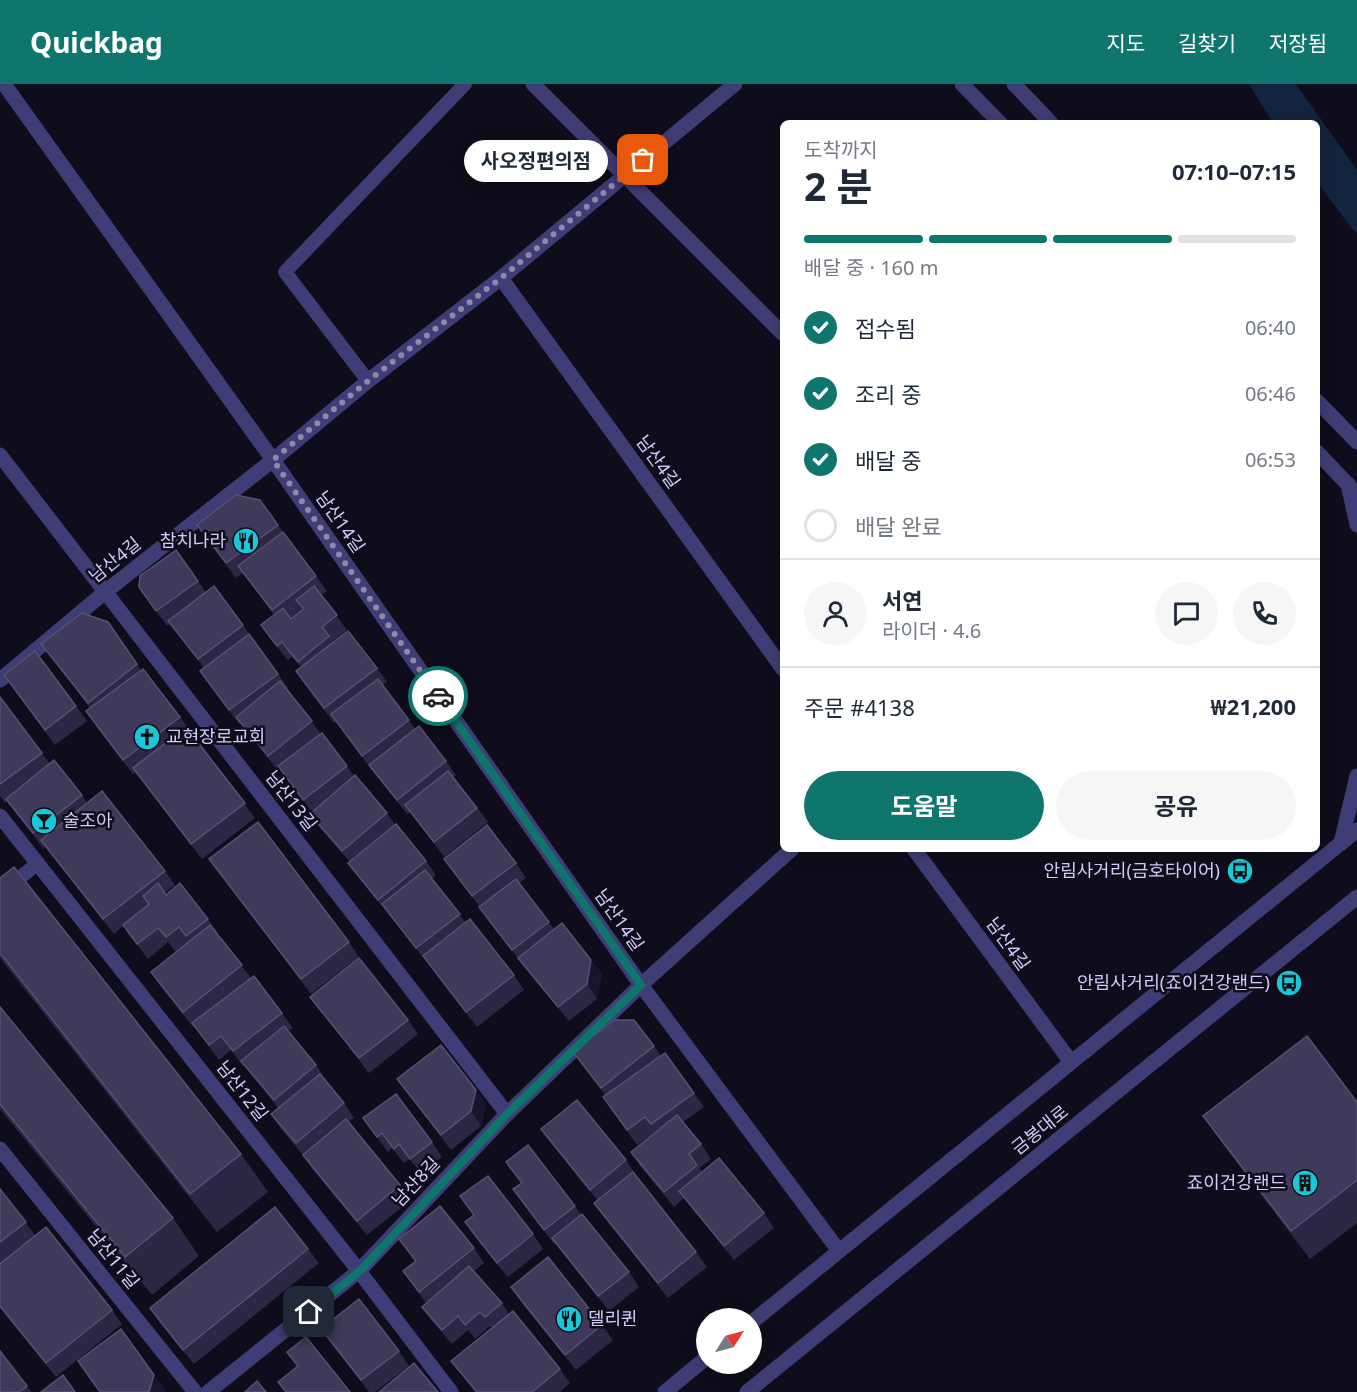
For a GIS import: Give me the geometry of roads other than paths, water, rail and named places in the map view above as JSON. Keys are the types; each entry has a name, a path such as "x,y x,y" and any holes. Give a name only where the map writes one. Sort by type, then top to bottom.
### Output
{"street":[{"name":"남산14길","path":"4,84 273,460 641,985 839,1251"},
{"path":"533,84 780,331"},
{"name":"남산4길","path":"0,680 105,592 273,460 368,381 501,278 735,84"},
{"path":"962,84 997,120"},
{"path":"1014,84 1048,120"},
{"name":"남산4길","path":"501,278 780,665"},
{"path":"1320,404 1357,442"},
{"name":"남산13길","path":"0,455 507,1114"},
{"path":"1320,455 1353,489 1357,525"},
{"path":"1341,843 1357,776"},
{"name":"남산12길","path":"0,816 360,1271 451,1392"},
{"name":"금봉대로","path":"762,1314 1357,830"},
{"name":"남산14길","path":"641,985 789,852"},
{"name":"남산4길","path":"916,852 1071,1062"},
{"name":"금봉대로","path":"747,1392 1357,897"},
{"name":"남산8길","path":"208,1392 360,1271 507,1114 641,985"},
{"name":"남산11길","path":"0,1149 195,1392"},
{"path":"665,1392 696,1366"}],"lane":[{"path":"368,381 285,272 465,84"},
{"path":"0,894 38,863"}],"water":[{"path":"1249,84 1296,84 1357,170 1357,233 1320,186 1320,120 1271,120"}],"place":[{"name":"사오정편의점","path":"643,160"},
{"name":"참치나라","path":"246,541"},
{"name":"교현장로교회","path":"147,737"},
{"name":"술조아","path":"44,821"},
{"name":"안림사거리(금호타이어)","path":"1240,871"},
{"name":"안림사거리(죠이건강랜드)","path":"1289,983"},
{"name":"죠이건강랜드","path":"1305,1183"},
{"name":"델리퀸","path":"569,1319"}]}
